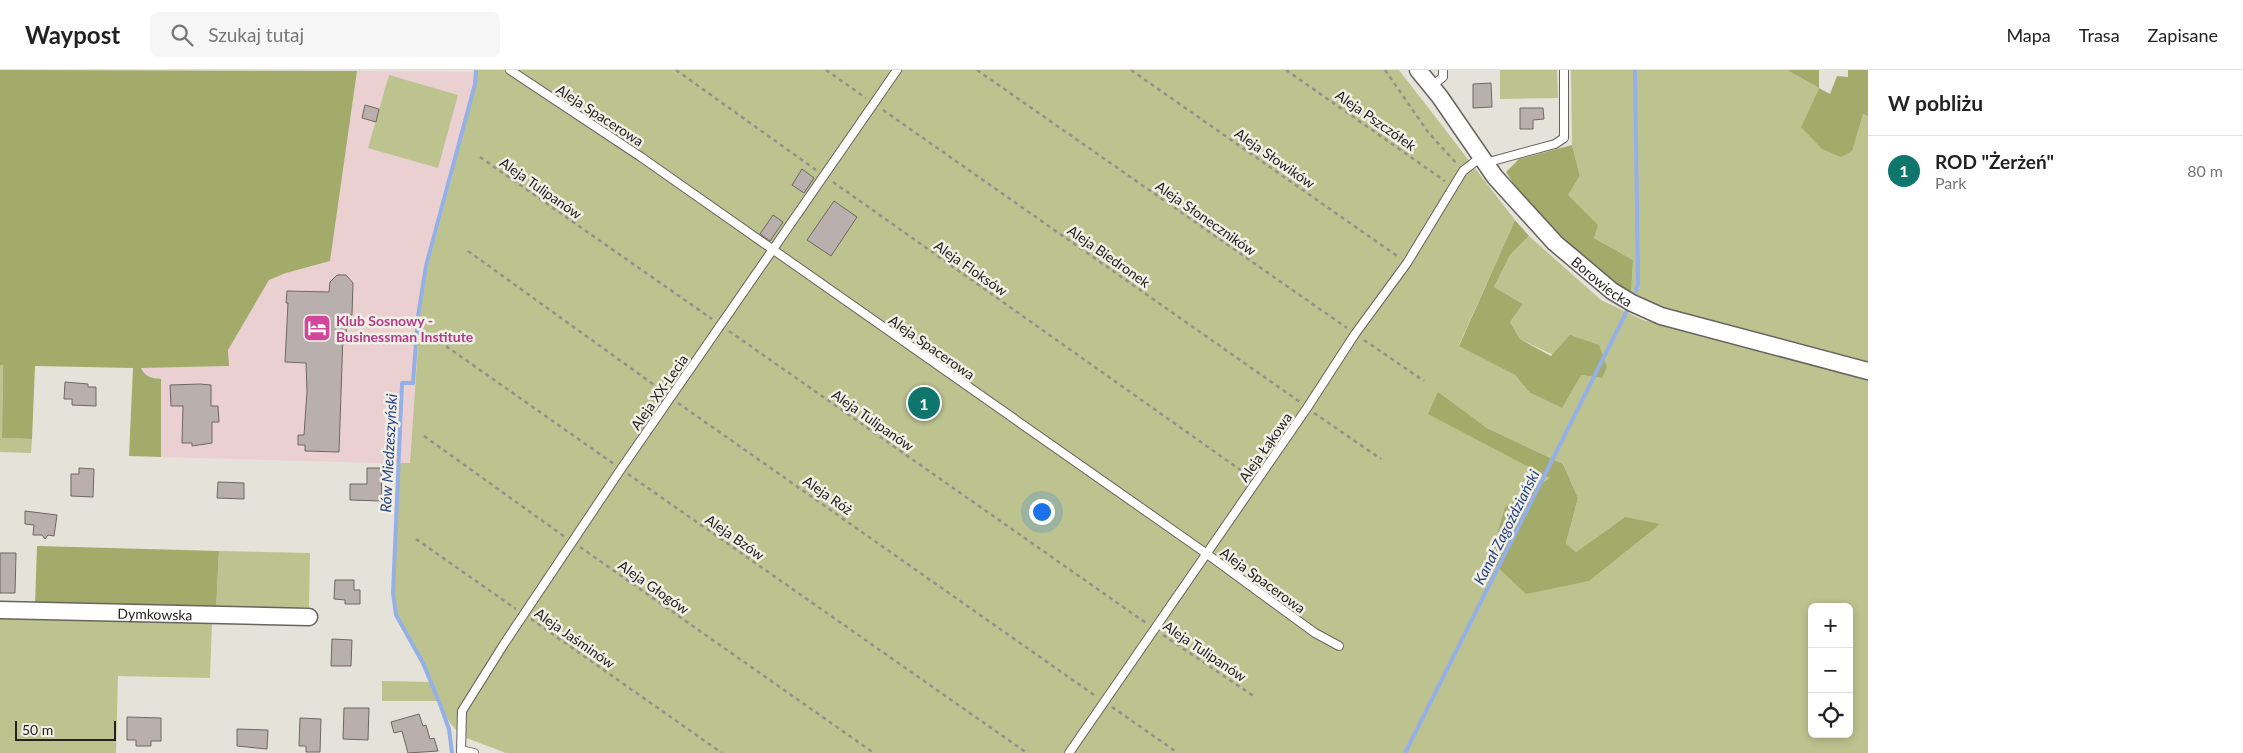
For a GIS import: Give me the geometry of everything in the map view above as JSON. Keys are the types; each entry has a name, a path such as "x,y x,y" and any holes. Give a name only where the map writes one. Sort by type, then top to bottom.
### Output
{"street":[{"name":"Borowiecka","path":"1418,70 1495,177 1555,242 1612,291 1632,303 1661,316 1868,371"},
{"name":"Dymkowska","path":"0,610 309,617"}],"lane":[{"name":"Aleja Spacerowa","path":"510,70 641,157 1206,554 1315,633 1338,646"},
{"name":"Aleja XX-Lecia","path":"461,752 462,711 621,469 897,70"},
{"path":"1431,87 1443,77 1443,70"},
{"path":"1483,160 1555,144 1564,138 1564,70"},
{"name":"Aleja Łąkowa","path":"1068,753 1307,408 1355,334 1408,263 1463,171 1483,160"},
{"path":"461,752 474,753"}],"path":[{"name":"Aleja Floksów","path":"676,70 1256,481"},
{"name":"Aleja Biedronek","path":"826,70 1381,459"},
{"name":"Aleja Słoneczników","path":"977,70 1424,381"},
{"name":"Aleja Słowików","path":"1131,70 1408,263"},
{"name":"Aleja Pszczółek","path":"1286,70 1454,187"},
{"path":"1385,70 1428,132 1463,171"},
{"name":"Aleja Tulipanów","path":"480,157 1255,697"},
{"name":"Aleja Róż","path":"468,251 670,397 1178,753"},
{"name":"Aleja Bzów","path":"432,337 1026,753"},
{"name":"Aleja Głogów","path":"424,436 874,753"},
{"name":"Aleja Jaśminów","path":"416,539 722,753"}],"shaded area":[{"path":"357,71 476,72 452,177 422,288 410,464 161,457 161,380 144,374 141,368 229,366 228,350 269,280 286,273 330,261"}],"green space":[{"path":"0,70 357,71 330,261 286,273 269,280 228,350 229,366 141,368 149,376 161,379 161,457 129,456 133,368 35,366 32,439 2,438 3,365 0,365"},
{"path":"477,70 1399,70 1515,220 1459,345 1515,375 1529,392 1581,375 1602,378 1520,339 1510,322 1523,304 1494,287 1510,255 1529,236 1601,300 1643,320 1868,379 1868,753 506,753 461,736 450,723 438,701 382,701 382,681 430,682 394,609 393,555 399,463 410,463 422,288 452,177","holes":["1438,393 1487,428 1563,464 1578,498 1566,543 1576,552 1625,517 1526,594 1505,507 1550,478"]},
{"path":"1500,70 1557,70 1558,98 1500,99"},
{"path":"1571,70 1787,70 1819,88 1801,127 1863,114 1868,116 1868,363 1779,341 1639,300 1631,295 1633,260 1594,238 1568,195 1580,176 1572,145"},
{"path":"1787,70 1819,70 1819,88"},
{"path":"1848,70 1868,70 1868,116 1863,114 1852,151 1841,157 1822,149 1801,127 1819,88 1830,94 1837,76 1848,77"},
{"path":"389,75 458,95 438,168 368,148"},
{"path":"1572,145 1580,176 1568,195 1598,225 1594,238 1633,260 1631,295 1613,283 1532,212 1506,172 1519,159"},
{"path":"1515,220 1529,236 1510,255 1494,287 1523,304 1510,322 1520,339 1551,356 1570,335 1599,345 1607,367 1602,378 1581,375 1562,408 1529,392 1515,375 1459,346"},
{"path":"0,365 3,365 2,438 32,439 31,453 0,452"},
{"path":"1438,392 1487,428 1563,464 1578,498 1566,543 1576,552 1625,517 1660,524 1589,581 1526,594 1490,560 1505,507 1550,478 1428,414"},
{"path":"37,546 219,551 216,610 35,605"},
{"path":"219,551 310,553 309,607 298,607 298,612 216,610"},
{"path":"0,618 212,622 210,678 118,676 116,753 0,753"}],"building":[{"path":"1491,83 1492,107 1473,108 1473,84"},
{"path":"365,105 379,109 376,122 362,118"},
{"path":"1520,108 1543,108 1544,119 1533,120 1533,129 1520,129"},
{"path":"802,169 814,178 804,193 792,185"},
{"path":"834,201 857,217 831,256 807,240"},
{"path":"773,215 783,222 770,241 760,234"},
{"path":"337,275 346,275 353,283 352,315 347,315 346,335 343,335 339,452 305,451 305,445 298,445 298,435 304,435 307,391 306,363 285,362 287,291 329,292 330,282"},
{"path":"65,382 88,384 88,387 96,387 96,406 72,405 72,399 64,399"},
{"path":"170,385 211,385 211,406 218,406 219,422 212,422 212,443 192,446 192,443 182,443 183,406 171,406"},
{"path":"79,468 94,469 93,497 71,496 71,474 79,474"},
{"path":"367,468 381,468 382,501 350,500 350,484 367,484"},
{"path":"218,482 244,483 244,499 217,498"},
{"path":"25,511 57,515 54,536 48,535 45,539 42,535 33,535 34,525 25,524"},
{"path":"0,553 16,553 15,593 0,593"},
{"path":"335,580 354,580 354,590 360,590 360,604 345,604 345,600 334,599"},
{"path":"332,639 352,640 351,666 331,666"},
{"path":"344,708 369,708 368,740 343,739"},
{"path":"419,714 423,726 426,725 430,739 434,738 438,751 408,753 402,731 394,733 391,722"},
{"path":"127,717 161,718 161,741 151,741 151,746 136,746 136,740 127,740"},
{"path":"300,718 321,719 320,752 306,752 306,746 299,746"},
{"path":"237,729 268,730 267,749 237,746"}],"waterway":[{"name":"Rów Miedzeszyński","path":"452,753 449,729 440,704 423,663 396,615 393,593 402,383 413,383 418,316 426,266 475,84 476,70"},
{"name":"Kanał Zagoździański","path":"1635,70 1638,283 1636,291"},
{"name":"Kanał Zagoździański","path":"1405,753 1627,311"}],"place":[{"name":"Klub Sosnowy - Businessman Institute","path":"317,328"},
{"name":"ROD \"Żerżeń\"","path":"924,403"}]}
